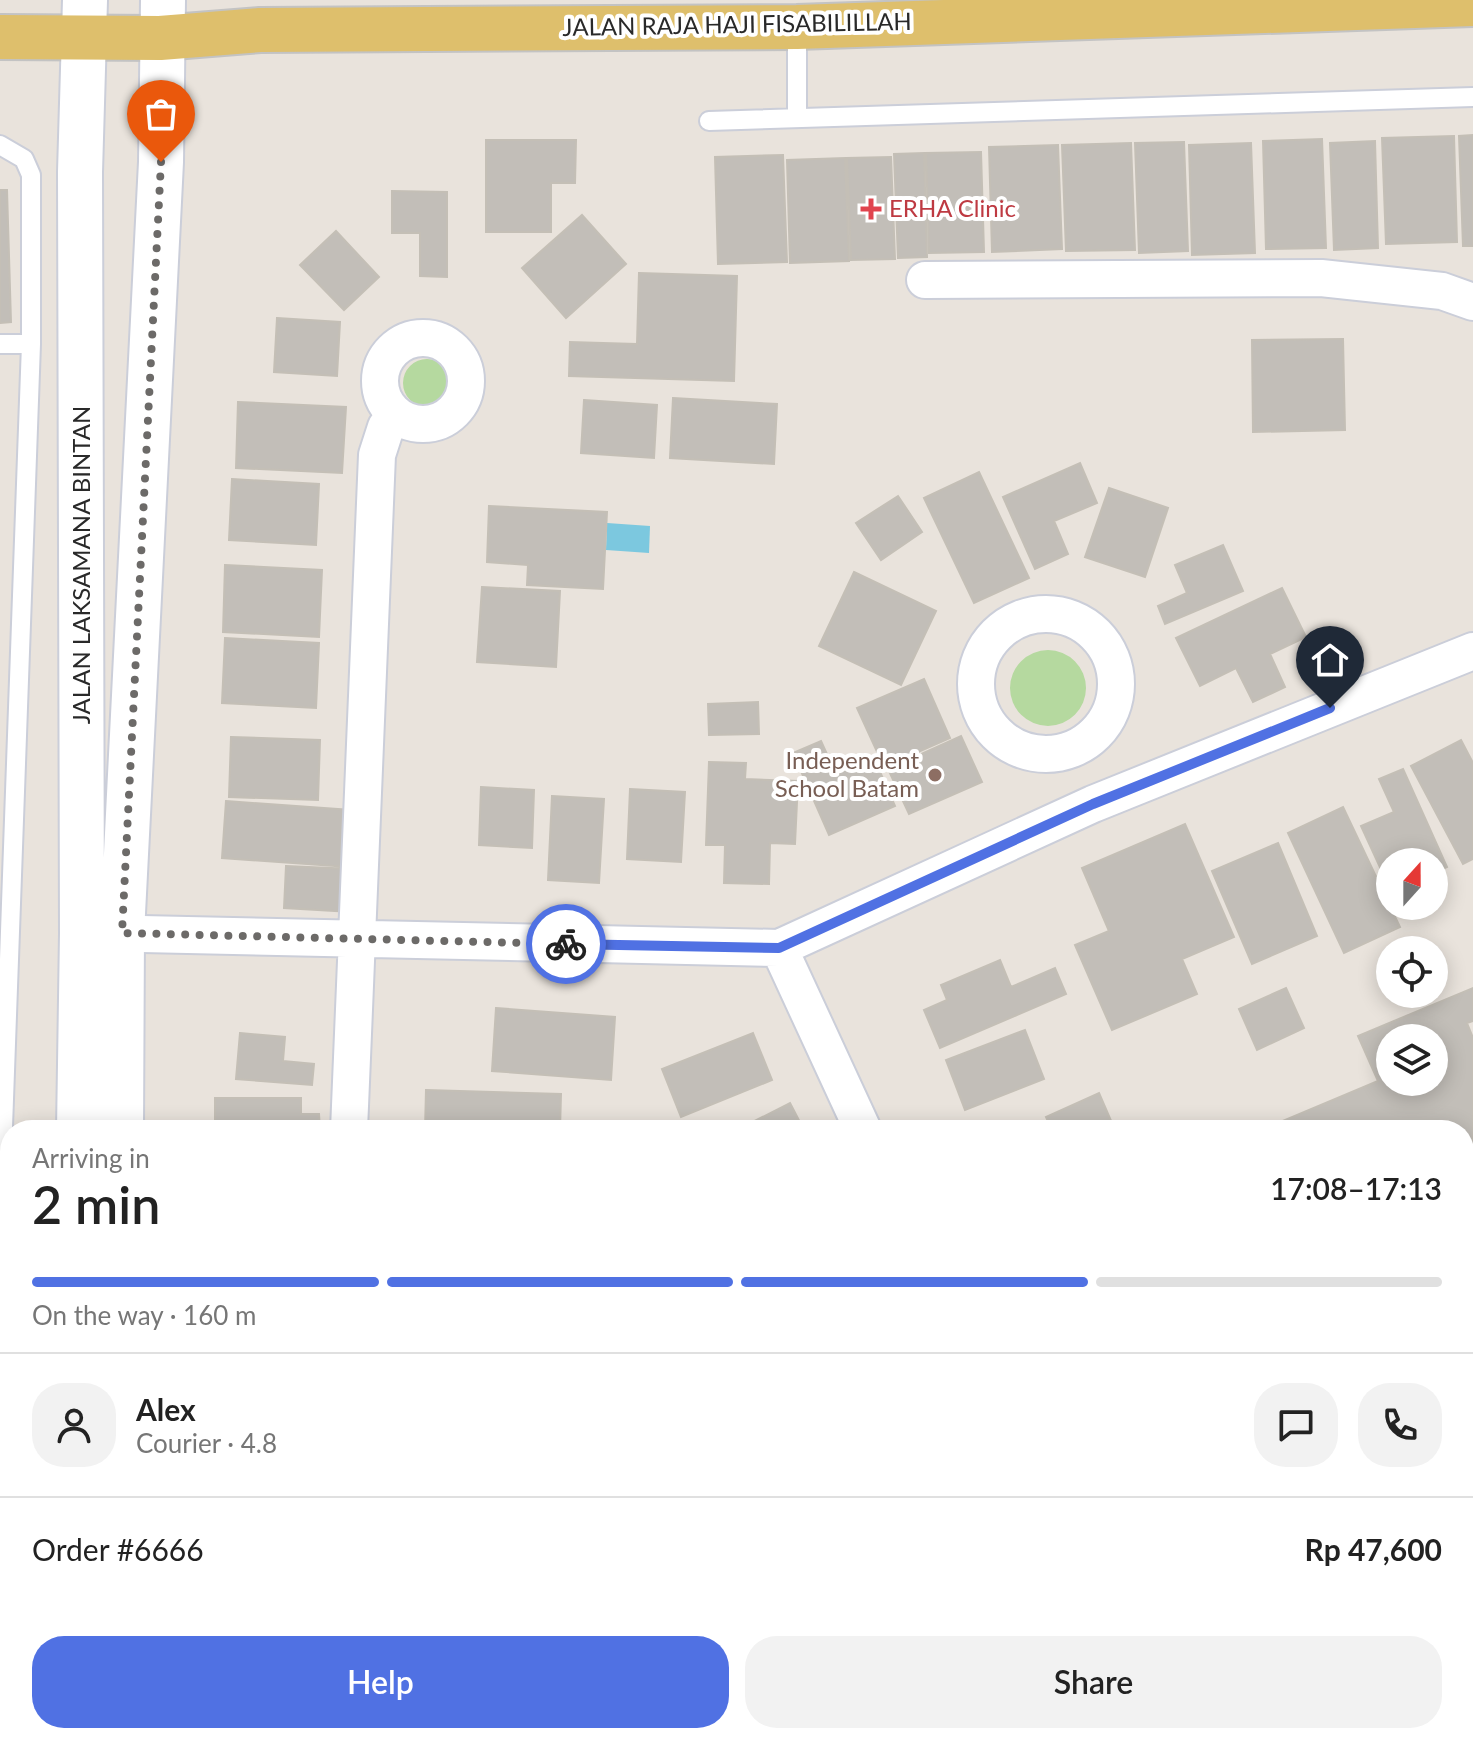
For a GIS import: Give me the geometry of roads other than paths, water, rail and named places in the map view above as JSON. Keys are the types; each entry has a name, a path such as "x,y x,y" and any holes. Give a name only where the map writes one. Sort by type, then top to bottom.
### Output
{"main road":[{"name":"JALAN RAJA HAJI FISABILILLAH","path":"0,37 84,18 162,19 260,30 797,27 1473,4"},
{"name":"JALAN LAKSAMANA BINTAN","path":"84,18 102,933 120,1120"},
{"name":"JALAN LAKSAMANA BINTAN","path":"80,1120 102,933 160,178 162,19"}],"street":[{"path":"925,280 1321,278 1442,291 1473,302"},
{"path":"349,1120 377,455 386,427 396,415"},
{"path":"102,933 779,948 1093,804 1473,651"},
{"path":"1075,749 1093,804"},
{"path":"779,948 858,1120"}],"lane":[{"path":"797,27 797,117"},
{"path":"709,121 1473,97"},
{"path":"0,145 24,159 31,175 31,344 7,816 2,1120"},
{"path":"0,344 31,344"}],"water":[{"path":"607,523 650,526 649,553 606,550"}],"place":[{"name":"ERHA Clinic","path":"871,209"},
{"name":"Independent School Batam","path":"935,775"}]}
